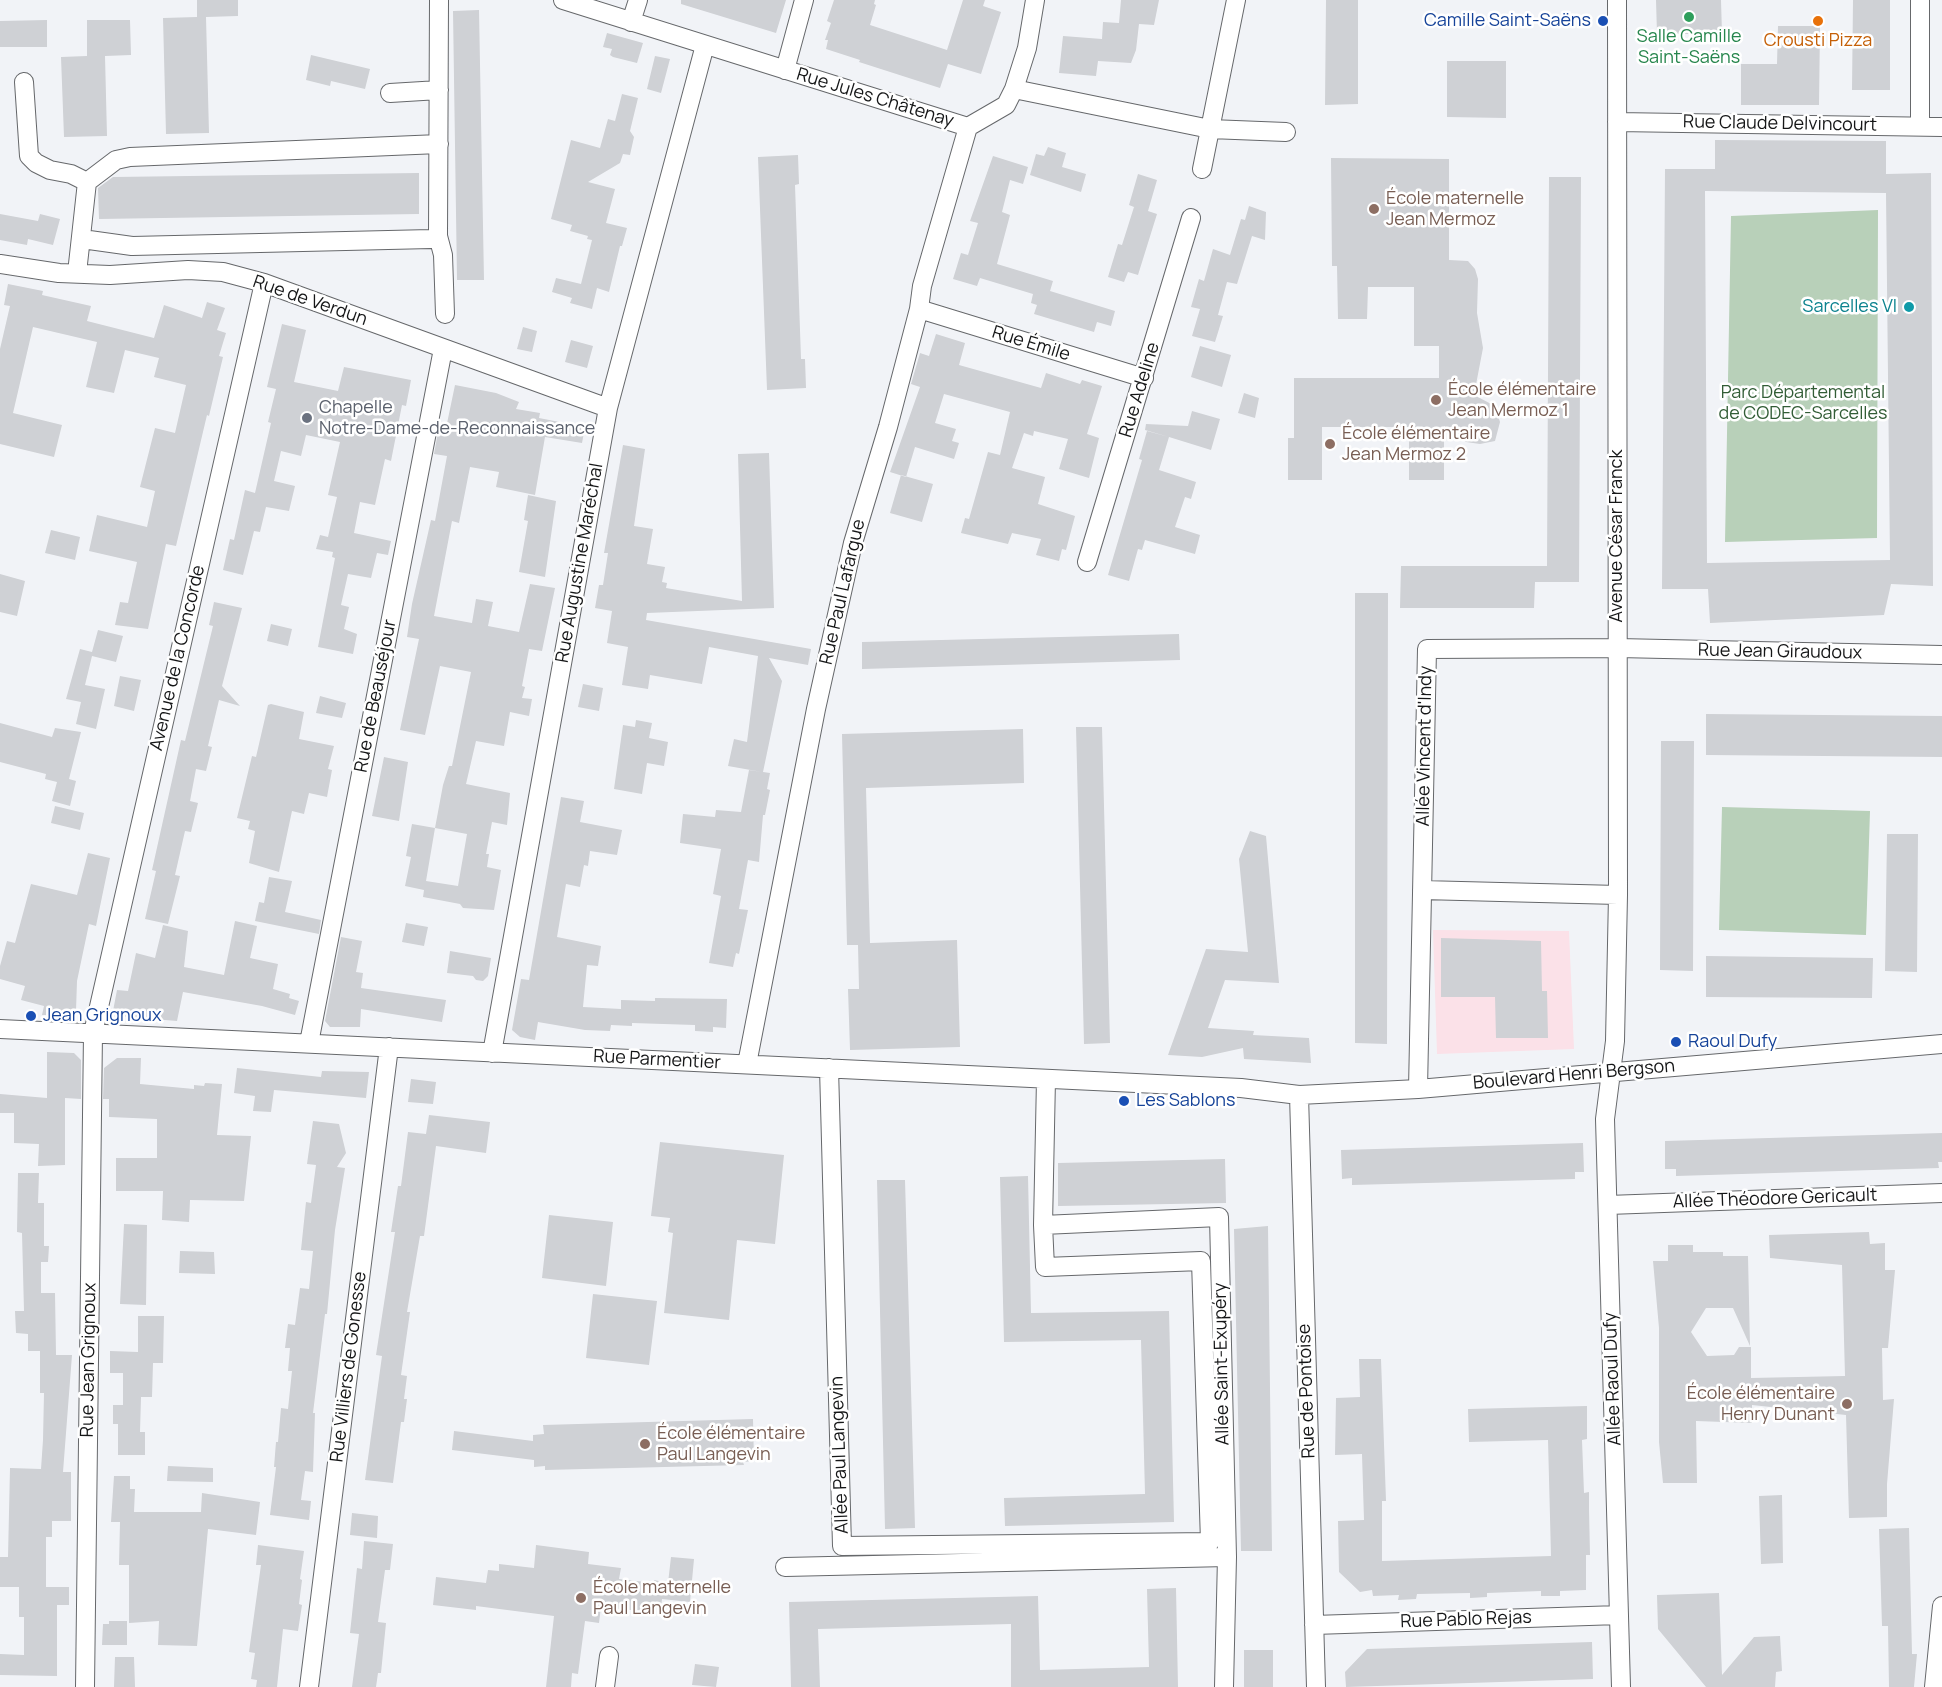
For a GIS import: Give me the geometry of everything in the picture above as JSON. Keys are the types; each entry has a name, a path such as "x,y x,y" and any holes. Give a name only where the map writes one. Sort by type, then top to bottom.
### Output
{"street":[{"path":"439,0 438,236 443,255 445,314"},
{"name":"Rue Jules Châtenay","path":"563,0 968,127 1006,105 1014,89"},
{"path":"631,22 638,0"},
{"path":"785,70 804,0"},
{"path":"1035,0 1027,48 1014,89 1210,129 1286,132"},
{"path":"1202,169 1236,0"},
{"name":"Avenue César Franck","path":"1610,1071 1615,1041 1618,895 1617,0"},
{"path":"1920,0 1920,126"},
{"name":"Rue Augustine Maréchal","path":"492,1053 608,408 705,45"},
{"path":"24,82 29,156 50,171 71,174 87,182"},
{"path":"390,93 440,90"},
{"name":"Rue Claude Delvincourt","path":"1617,122 1942,127"},
{"name":"Rue Paul Lafargue","path":"747,1064 816,709 852,543 968,127"},
{"path":"77,273 87,182 116,160 130,157 440,144"},
{"name":"Rue Adeline","path":"1087,562 1191,218"},
{"path":"82,239 132,246 431,239 438,236"},
{"name":"Rue de Verdun","path":"0,264 111,275 188,270 223,272 264,283 608,408"},
{"name":"Avenue de la Concorde","path":"93,1033 264,283"},
{"name":"Rue Émile","path":"919,309 1143,378"},
{"name":"Rue de Beauséjour","path":"309,1043 442,349"},
{"name":"Rue Jean Giraudoux","path":"1618,648 1942,655"},
{"name":"Allée Vincent d'Indy","path":"1419,1089 1428,649 1618,648"},
{"path":"1422,890 1618,895"},
{"name":"Rue Parmentier","path":"0,1029 1241,1088 1306,1095"},
{"name":"Rue Jean Grignoux","path":"85,1687 93,1033"},
{"name":"Boulevard Henri Bergson","path":"1306,1095 1419,1089 1942,1044"},
{"name":"Rue Villiers de Gonesse","path":"309,1687 389,1047"},
{"name":"Allée Paul Langevin","path":"829,1068 842,1546 1210,1542"},
{"name":"Allée Raoul Dufy","path":"1610,1071 1605,1119 1621,1687"},
{"name":"Allée Saint-Exupéry","path":"1046,1079 1043,1225 1045,1267 1201,1261 1210,1542"},
{"name":"Rue de Pontoise","path":"1306,1095 1316,1687"},
{"name":"Allée Théodore Gericault","path":"1608,1205 1942,1193"},
{"name":"Allée Saint-Exupéry","path":"1043,1225 1219,1217 1227,1557 1224,1687"},
{"path":"785,1567 1227,1557"},
{"path":"1934,1687 1940,1659 1942,1606"},
{"name":"Rue Pablo Rejas","path":"1314,1625 1619,1615"},
{"path":"605,1687 609,1656"}],"shaded area":[{"path":"1433,930 1569,931 1574,1049 1437,1054"}],"green space":[{"name":"Parc Départemental de CODEC-Sarcelles","path":"1878,210 1877,538 1725,542 1731,216"},
{"path":"1722,807 1870,811 1866,935 1719,930"}],"building":[{"path":"197,0 238,0 238,16 206,17 209,133 166,134 163,18 197,17"},
{"path":"681,0 786,0 776,33 681,4"},
{"path":"834,0 875,0 876,5 870,25 947,50 963,0 985,0 983,6 1001,12 981,74 948,64 940,88 826,49 828,40 825,40 831,23 827,21"},
{"path":"1121,0 1159,0 1154,25 1139,24 1136,50 1131,63 1098,61 1096,76 1059,73 1063,36 1102,39 1103,22 1119,23"},
{"path":"1326,0 1358,0 1358,104 1325,105"},
{"name":"Salle Camille Saint-Saëns","path":"1656,0 1721,0 1722,34 1657,34"},
{"path":"1853,0 1890,0 1890,90 1852,90"},
{"path":"479,10 484,280 457,280 453,11"},
{"path":"47,20 47,47 0,47 0,21"},
{"path":"87,20 130,20 131,55 105,56 107,136 64,137 61,57 87,56"},
{"path":"1778,26 1820,26 1819,105 1741,105 1741,64 1777,64"},
{"path":"607,33 643,43 637,63 610,55 612,49 603,47"},
{"path":"311,55 370,69 365,89 331,81 330,86 306,80"},
{"path":"655,56 670,59 661,93 647,89"},
{"path":"1447,61 1506,61 1506,118 1447,117"},
{"path":"622,94 638,98 630,131 634,137 630,155 623,154 620,163 588,182 615,189 606,223 627,228 622,246 620,246 609,292 597,288 592,309 570,303 572,298 552,292 556,278 581,284 592,240 587,239 588,236 570,231 572,225 551,219 571,140 600,148 608,119 615,121"},
{"path":"1715,140 1886,141 1886,174 1931,173 1933,586 1891,584 1884,615 1710,623 1708,589 1662,589 1665,169 1715,169","holes":["1705,191 1886,193 1890,560 1707,563"]},
{"path":"1048,147 1066,153 1062,167 1086,174 1081,192 1030,175 1036,154 1044,156"},
{"path":"798,155 799,184 795,185 801,359 805,359 806,388 767,390 758,157"},
{"path":"993,156 1028,167 1023,184 1010,180 1002,212 1010,215 997,264 1053,281 1050,291 1115,311 1111,326 1097,322 1094,332 1034,314 1037,305 1031,303 1033,294 980,278 977,286 953,279 961,253 968,255 978,223 970,221"},
{"path":"1331,158 1449,159 1449,260 1468,261 1475,269 1478,279 1477,313 1483,348 1474,395 1495,406 1500,422 1495,441 1480,444 1466,442 1444,426 1444,480 1409,480 1409,427 1322,427 1322,480 1288,480 1288,438 1294,438 1294,378 1439,378 1439,346 1414,346 1414,287 1368,287 1367,319 1338,319 1337,266 1332,266"},
{"path":"419,173 419,214 99,219 98,188 113,177"},
{"path":"1138,174 1157,180 1148,211 1157,214 1138,275 1128,272 1124,282 1108,277 1118,244 1122,245 1134,207 1129,205"},
{"path":"1549,177 1581,177 1579,582 1535,582 1534,608 1400,608 1401,566 1547,566"},
{"path":"1249,206 1266,212 1265,240 1252,236 1237,284 1227,282 1218,315 1223,316 1215,342 1192,336 1200,309 1191,307 1199,279 1204,281 1213,249 1230,255 1241,219 1245,220"},
{"path":"0,214 38,221 40,214 60,219 53,245 28,239 27,245 0,240"},
{"path":"8,284 43,291 42,295 91,306 87,321 154,338 164,305 202,318 207,302 225,308 217,330 226,333 219,356 223,357 209,416 207,415 176,546 166,544 148,629 115,625 120,602 128,603 137,562 89,551 97,515 147,527 155,491 140,487 155,428 175,433 186,385 154,377 159,358 125,350 114,393 86,387 97,342 33,327 13,413 62,425 54,457 0,444 0,349 10,306 4,305"},
{"path":"282,324 306,330 294,382 338,391 344,367 411,380 406,406 402,405 391,461 385,459 375,505 360,502 354,533 391,541 388,555 377,553 371,578 348,574 341,605 349,607 344,629 357,634 353,654 318,647 335,558 332,557 333,552 316,549 320,535 328,537 337,497 328,495 340,442 306,435 301,456 281,451 274,481 295,486 289,511 266,507 260,532 254,531 243,575 223,570 230,539 234,540 245,490 255,493 271,423 268,422 276,389 267,387"},
{"path":"523,327 537,331 532,352 517,349"},
{"path":"936,334 965,343 959,365 1041,388 1046,373 1080,384 1082,380 1102,386 1087,434 1099,438 1089,478 1059,469 1068,439 1034,431 1033,436 1024,433 1012,468 1045,477 1038,504 1075,516 1066,550 1062,549 1059,561 1036,555 1041,539 1012,533 1008,544 961,533 965,518 969,519 988,452 1000,455 1010,412 944,394 935,423 956,429 952,441 959,443 954,459 915,447 906,477 890,472 920,387 911,384 920,353 929,356"},
{"path":"571,340 593,346 587,368 565,362"},
{"path":"1200,346 1231,355 1222,387 1191,377"},
{"path":"455,385 496,393 519,402 516,409 540,413 539,418 585,427 582,443 545,437 535,495 496,487 499,472 470,467 459,523 452,521 434,616 472,623 476,599 493,602 488,626 519,632 530,584 555,588 542,651 529,649 522,698 532,699 529,716 510,712 504,746 476,741 466,784 510,793 507,825 492,822 486,854 489,854 487,867 501,870 494,910 463,908 460,904 423,897 424,890 405,886 411,857 406,856 412,824 435,828 443,785 449,766 452,766 471,672 440,666 425,735 400,730 419,639 407,637 412,604 431,520 435,521 447,456 434,454 438,432 445,433","holes":["435,828 467,834 458,886 426,881"]},
{"path":"1244,393 1259,398 1255,418 1238,413"},
{"path":"1192,411 1220,419 1211,450 1145,430 1146,424 1188,426"},
{"path":"1147,431 1169,437 1159,470 1196,482 1191,499 1185,497 1175,527 1200,535 1195,554 1145,540 1142,550 1138,549 1129,581 1108,575 1142,460 1139,459"},
{"path":"623,445 645,449 634,526 653,529 647,564 665,567 662,582 667,583 666,588 742,601 738,454 769,453 774,608 647,613 646,620 811,649 808,665 769,658 782,681 763,772 770,773 767,789 770,790 765,815 763,815 759,862 748,860 739,909 748,910 739,954 736,953 733,967 709,963 721,896 713,894 721,849 680,843 683,814 715,817 716,810 741,812 749,770 762,772 728,766 734,739 747,742 758,656 709,647 702,684 650,675 648,689 622,685 628,647 607,643 612,611 595,608 599,585 603,585 608,553 604,553"},
{"path":"901,475 933,484 922,522 890,513"},
{"path":"528,495 556,501 545,577 519,572 528,521 524,520"},
{"path":"51,530 80,537 75,560 45,553"},
{"path":"0,574 25,581 17,616 0,612"},
{"path":"1355,593 1388,593 1387,1044 1355,1043"},
{"path":"214,602 242,608 222,686 240,706 219,700 208,746 212,747 206,771 196,769 190,801 198,803 191,832 185,831 175,875 180,876 168,924 145,919 156,871 152,870 181,740 185,741 213,626 209,625"},
{"path":"271,624 292,629 288,646 267,641"},
{"path":"98,630 123,636 116,662 92,656 85,685 105,689 96,729 76,724 81,702 66,699 80,649 92,652"},
{"path":"1179,634 1180,660 862,669 862,642"},
{"path":"120,676 141,680 134,711 114,706"},
{"path":"583,684 603,688 599,711 578,707"},
{"path":"320,696 346,703 342,718 316,713"},
{"path":"268,705 304,712 299,739 334,746 328,769 332,770 327,797 309,793 304,814 292,811 279,872 249,863 255,831 248,829 250,821 237,818 252,756 256,757"},
{"path":"1706,714 1942,716 1942,757 1706,755"},
{"path":"636,720 652,723 649,738 668,742 664,766 647,763 642,794 614,789 623,725 635,727"},
{"path":"0,723 52,737 55,728 81,732 69,779 76,781 70,806 52,801 57,782 45,779 46,774 0,762"},
{"path":"1076,727 1102,727 1110,1043 1084,1044"},
{"path":"1023,729 1024,783 866,788 870,943 957,940 960,1047 850,1050 848,989 859,989 858,945 847,945 842,734"},
{"path":"1661,741 1694,741 1693,971 1660,970"},
{"path":"384,757 408,762 399,821 372,816"},
{"path":"561,797 584,801 580,822 622,830 617,855 590,851 588,866 584,865 580,887 566,884 557,937 601,946 598,966 587,965 583,1007 621,1009 621,1000 655,1001 655,998 727,999 726,1028 713,1027 713,1032 695,1031 695,1025 632,1023 632,1026 611,1025 610,1031 585,1030 538,1022 535,1040 520,1037 512,1030 521,979 529,980"},
{"path":"55,806 84,813 80,830 51,823"},
{"path":"1250,831 1266,836 1279,983 1225,980 1208,1028 1254,1031 1253,1035 1309,1038 1311,1063 1244,1059 1243,1048 1202,1057 1168,1055 1206,949 1248,952 1239,859"},
{"path":"1887,834 1918,834 1917,972 1885,971"},
{"path":"88,853 110,858 96,926 89,924 77,981 76,1011 70,1015 42,1015 44,1006 21,1000 25,986 0,979 0,966 7,941 15,943 31,884 77,895"},
{"path":"269,877 292,881 285,912 321,920 319,934 255,921 259,902 264,903"},
{"path":"235,921 257,926 250,958 278,964 273,989 290,994 289,998 299,1001 295,1015 262,1006 183,992 177,1021 117,1016 113,1011 117,990 128,991 136,953 155,958 163,925 188,931 184,967 224,975"},
{"path":"406,923 428,927 424,946 402,942"},
{"path":"341,937 362,941 356,972 363,973 361,988 446,1000 442,1022 361,1009 360,1027 330,1027 325,1021"},
{"path":"1441,938 1541,941 1542,991 1547,991 1548,1038 1496,1038 1495,997 1441,997"},
{"path":"450,951 491,958 488,976 483,981 476,980 473,976 447,973"},
{"path":"1706,956 1873,958 1872,998 1706,997"},
{"path":"47,1052 74,1053 81,1060 81,1099 65,1098 65,1165 38,1166 39,1144 14,1143 14,1113 0,1113 0,1094 47,1098"},
{"path":"117,1058 141,1058 140,1084 194,1089 194,1085 204,1086 205,1083 222,1084 217,1135 251,1136 244,1201 190,1200 189,1222 162,1220 163,1191 116,1191 116,1158 157,1158 157,1119 109,1117 109,1099 103,1099 104,1068"},
{"path":"237,1068 321,1077 322,1071 369,1072 366,1098 274,1090 271,1112 253,1111 255,1096 234,1093"},
{"path":"411,1079 436,1082 433,1104 408,1102"},
{"path":"429,1115 490,1122 486,1153 436,1146 424,1236 420,1236 407,1312 410,1312 401,1375 407,1376 404,1399 407,1399 404,1422 401,1422 393,1483 365,1480 382,1356 376,1355 395,1232 391,1232 398,1186 401,1186 408,1132 426,1134"},
{"path":"313,1121 339,1124 346,1153 337,1167 345,1168 335,1230 327,1314 325,1314 313,1413 315,1413 313,1472 305,1471 301,1500 311,1501 309,1520 270,1515 281,1408 288,1409 292,1371 288,1371 290,1348 285,1348 288,1324 295,1325 300,1288 309,1289 313,1251 301,1250 306,1202 311,1203 316,1165 307,1164"},
{"path":"1942,1133 1942,1162 1938,1162 1939,1168 1676,1176 1676,1169 1665,1169 1665,1141"},
{"path":"660,1142 784,1155 775,1244 737,1240 729,1320 664,1313 673,1233 668,1232 670,1218 651,1216"},
{"path":"1583,1143 1584,1172 1575,1172 1575,1179 1352,1185 1352,1178 1342,1179 1341,1150"},
{"path":"1225,1159 1226,1203 1058,1206 1058,1163"},
{"path":"18,1173 39,1173 38,1203 44,1203 44,1246 49,1246 48,1262 41,1262 41,1293 55,1293 56,1355 72,1355 63,1472 71,1472 71,1521 52,1521 52,1537 46,1537 46,1587 69,1587 69,1605 57,1605 57,1676 0,1675 0,1654 24,1655 24,1617 19,1617 19,1587 0,1587 0,1557 8,1557 10,1468 41,1469 43,1440 44,1393 40,1393 40,1351 28,1351 28,1334 16,1333 15,1311 24,1311 22,1233 17,1232"},
{"path":"1028,1176 1031,1313 1169,1311 1174,1522 1005,1526 1004,1498 1145,1494 1141,1340 1004,1342 1000,1177"},
{"path":"877,1180 905,1180 915,1528 885,1529"},
{"path":"549,1215 613,1222 606,1286 542,1278"},
{"path":"124,1224 147,1225 146,1305 120,1304"},
{"path":"1268,1226 1272,1551 1241,1551 1234,1229"},
{"path":"1869,1232 1870,1244 1885,1243 1885,1270 1895,1270 1888,1348 1882,1348 1883,1400 1894,1399 1887,1484 1887,1517 1849,1518 1846,1415 1752,1405 1752,1423 1696,1421 1697,1483 1663,1483 1659,1442 1659,1328 1653,1261 1668,1261 1668,1245 1693,1245 1693,1252 1723,1252 1723,1256 1748,1256 1750,1346 1733,1308 1706,1308 1691,1332 1707,1356 1734,1355 1739,1347 1751,1347 1751,1378 1845,1376 1842,1265 1770,1258 1769,1235"},
{"path":"180,1251 214,1252 215,1274 179,1273"},
{"path":"593,1294 657,1301 649,1365 586,1358"},
{"path":"138,1316 164,1316 163,1363 153,1363 152,1397 141,1397 140,1432 145,1432 145,1455 118,1455 118,1424 113,1424 113,1405 123,1405 123,1373 110,1373 110,1351 138,1352"},
{"path":"1359,1359 1381,1359 1386,1501 1382,1501 1382,1561 1551,1556 1548,1440 1469,1442 1468,1409 1587,1406 1587,1439 1582,1440 1584,1493 1589,1492 1590,1555 1586,1555 1586,1590 1560,1591 1560,1596 1541,1596 1541,1591 1487,1593 1487,1597 1470,1598 1470,1593 1417,1594 1416,1599 1398,1600 1399,1595 1373,1596 1372,1590 1360,1592 1339,1572 1338,1521 1364,1520 1362,1454 1335,1455 1336,1398 1360,1397"},
{"path":"753,1419 754,1461 743,1462 744,1465 545,1470 545,1466 534,1467 534,1460 452,1450 454,1431 533,1441 533,1435 544,1434 543,1425"},
{"path":"168,1466 213,1468 213,1482 167,1481"},
{"path":"114,1476 130,1476 130,1489 135,1489 134,1512 201,1512 202,1493 260,1502 256,1535 208,1529 197,1646 158,1645 159,1621 129,1623 129,1565 119,1565 120,1522 111,1522"},
{"path":"1782,1495 1783,1563 1761,1564 1759,1496"},
{"path":"352,1513 378,1516 377,1538 350,1535"},
{"path":"1909,1528 1912,1654 1917,1654 1914,1687 1889,1687 1888,1626 1882,1626 1879,1529"},
{"path":"364,1541 393,1544 390,1570 385,1570 378,1622 386,1623 381,1673 378,1673 376,1687 352,1687 359,1634 350,1633 357,1568 362,1569"},
{"path":"258,1545 304,1551 299,1604 302,1605 298,1631 283,1629 277,1687 256,1687 257,1680 251,1679 255,1653 249,1652 261,1565 256,1565"},
{"path":"536,1545 589,1552 588,1564 621,1568 619,1579 654,1583 654,1580 668,1583 671,1557 694,1559 690,1602 662,1599 661,1608 652,1607 650,1612 601,1607 599,1623 585,1621 578,1674 572,1673 571,1687 546,1687 554,1616 476,1606 476,1610 433,1605 436,1577 486,1583 488,1570 499,1571 499,1564 534,1568"},
{"path":"1176,1588 1178,1687 1011,1687 1011,1624 818,1629 820,1687 791,1687 789,1602 1038,1596 1040,1670 1149,1667 1147,1589"},
{"path":"1719,1593 1722,1675 1754,1637 1780,1636 1782,1671 1776,1672 1775,1687 1706,1687 1658,1629 1657,1595"},
{"path":"109,1621 127,1621 127,1645 102,1645 103,1624 109,1624"},
{"path":"1592,1642 1593,1679 1346,1687 1345,1672 1367,1649"},
{"path":"1244,1650 1273,1650 1273,1687 1244,1687"},
{"path":"115,1657 134,1657 135,1687 114,1687"},
{"path":"695,1664 719,1667 716,1687 692,1685"}],"place":[{"name":"Salle Camille Saint-Saëns","path":"1689,17"},
{"name":"Camille Saint-Saëns","path":"1603,21"},
{"name":"Crousti Pizza","path":"1818,21"},
{"name":"École maternelle Jean Mermoz","path":"1374,209"},
{"name":"Sarcelles VI","path":"1909,307"},
{"name":"École élémentaire Jean Mermoz 1","path":"1436,400"},
{"name":"Chapelle Notre-Dame-de-Reconnaissance","path":"307,418"},
{"name":"École élémentaire Jean Mermoz 2","path":"1330,444"},
{"name":"Jean Grignoux","path":"31,1016"},
{"name":"Raoul Dufy","path":"1676,1042"},
{"name":"Les Sablons","path":"1124,1101"},
{"name":"École élémentaire Henry Dunant","path":"1847,1404"},
{"name":"École élémentaire Paul Langevin","path":"645,1444"},
{"name":"École maternelle Paul Langevin","path":"581,1598"}]}
